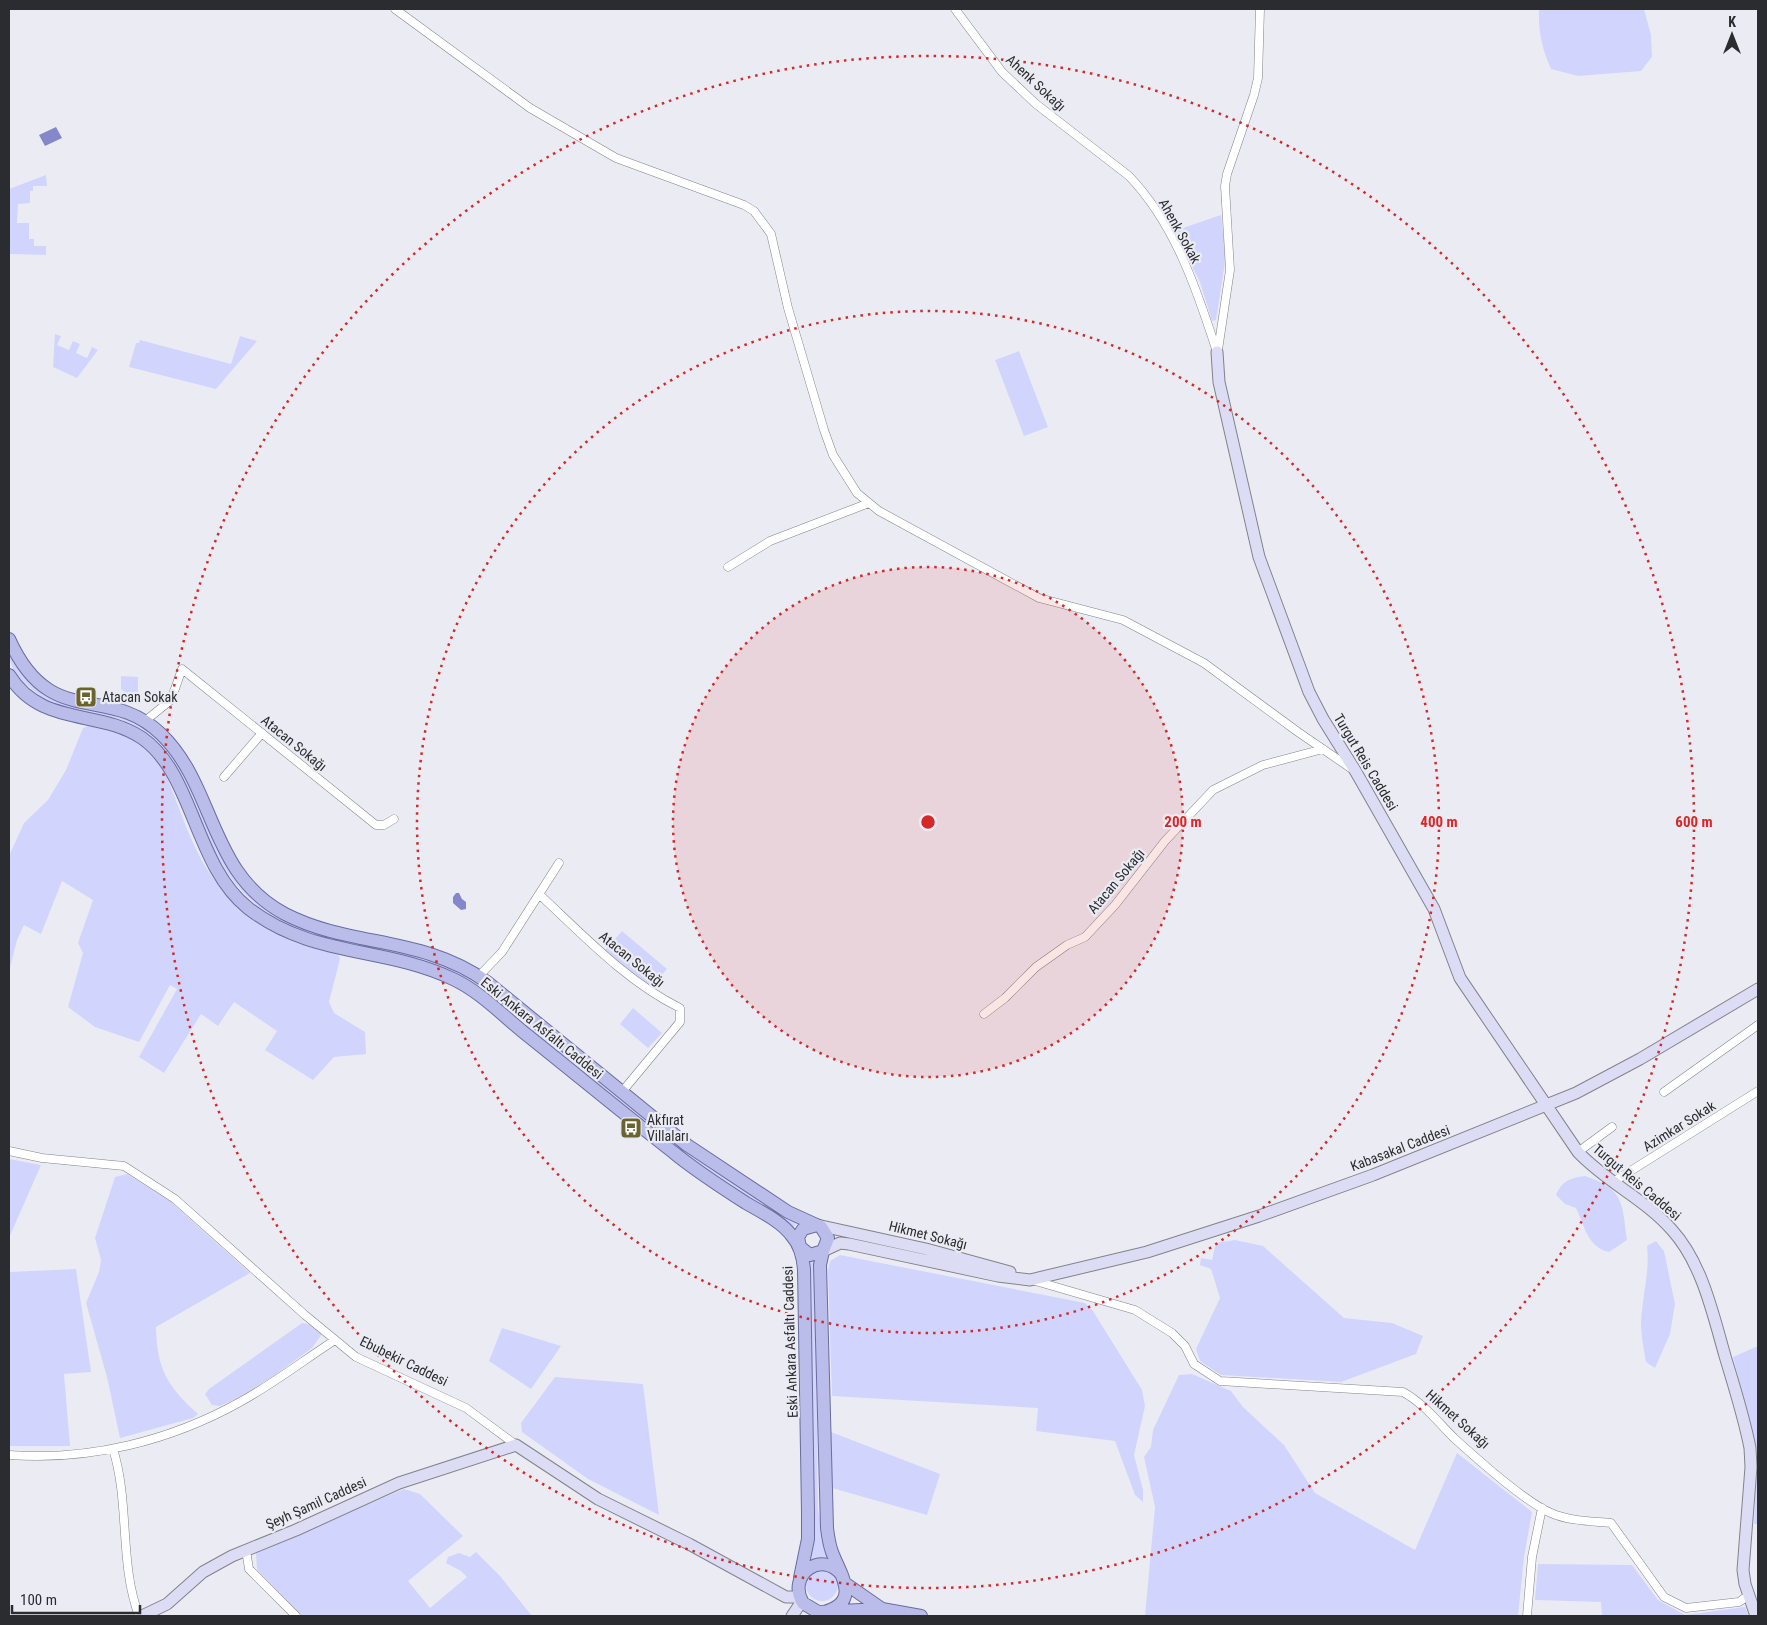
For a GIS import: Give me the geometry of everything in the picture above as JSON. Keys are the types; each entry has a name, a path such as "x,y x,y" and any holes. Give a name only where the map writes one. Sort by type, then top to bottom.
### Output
{"main road":[{"name":"Eski Ankara Asfaltı Caddesi","path":"9,639 23,667 51,692 71,701 122,712 145,721 160,733 182,758 224,852 239,874 263,899 284,913 307,923 334,932 429,952 458,964 479,976 621,1093 695,1150 788,1212 817,1225"},
{"name":"Eski Ankara Asfaltı Caddesi","path":"9,676 22,691 48,708 73,717 123,729 142,738 153,747 168,765 215,867 235,894 257,914 276,926 304,939 418,966 465,985 682,1160 788,1231 800,1247 804,1269 808,1539 798,1585 801,1599"},
{"path":"818,1613 838,1606 846,1592 845,1580 831,1550 825,1502 820,1265 823,1251 828,1243 827,1234 817,1225 807,1226 799,1232 800,1247 810,1254 823,1251"},
{"path":"800,1578 810,1567 825,1564 839,1571 845,1580 882,1609"},
{"path":"801,1599 807,1607 818,1613 851,1613 882,1609 921,1616"}],"street":[{"path":"396,9 530,108 608,153 744,205 754,211 771,234 805,370 833,455 858,493 869,503 941,546 1039,598 1123,620 1204,662 1356,772"},
{"name":"Ahenk Sokağı","path":"955,9 1002,72 1036,104 1088,145"},
{"name":"Turgut Reis Caddesi","path":"1260,9 1258,78 1225,186 1230,270 1217,352 1219,382 1259,557 1309,692 1330,732 1356,772 1434,909 1446,947 1460,978 1578,1152 1613,1182 1659,1216 1682,1242 1696,1268 1717,1330 1750,1448 1750,1482 1743,1557 1748,1595 1756,1616"},
{"name":"Ahenk Sokak","path":"1088,145 1129,176 1141,189 1158,214 1194,283 1217,352"},
{"path":"728,567 770,541 869,503"},
{"name":"Atacan Sokağı","path":"145,721 171,700 182,669 376,825 384,825 394,818"},
{"path":"224,777 262,733"},
{"name":"Atacan Sokağı","path":"984,1014 1004,998 1036,967 1067,945 1085,937 1115,905 1166,841 1213,790 1262,765 1323,749"},
{"path":"479,976 502,952 559,863"},
{"name":"Atacan Sokağı","path":"540,895 591,942 657,997 680,1008 680,1022 621,1093"},
{"name":"Kabasakal Caddesi","path":"1030,1280 1146,1252 1260,1216 1373,1176 1547,1105 1619,1071 1758,989"},
{"path":"1664,1092 1758,1025"},
{"name":"Azimkar Sokak","path":"1613,1182 1758,1091"},
{"path":"1578,1152 1612,1127"},
{"name":"Ebubekir Caddesi","path":"9,1151 42,1158 124,1166 174,1199 356,1357 466,1408 516,1445 598,1499 689,1544 786,1597 801,1599"},
{"name":"Hikmet Sokağı","path":"817,1225 926,1249 1003,1269 1030,1280"},
{"name":"Hikmet Sokağı","path":"823,1251 840,1244 849,1244 998,1276 1030,1280 1099,1298 1141,1313 1172,1333 1184,1346 1194,1364 1220,1381 1403,1392 1414,1398 1458,1441 1528,1500 1551,1513 1582,1521 1611,1523 1664,1596 1686,1608 1739,1602 1748,1595"},
{"path":"9,1455 55,1456 113,1448 173,1434 241,1402 336,1340"},
{"name":"Şeyh Şamil Caddesi","path":"140,1616 167,1604 208,1569 246,1550 296,1530 399,1483 516,1445"},
{"path":"113,1448 125,1527 130,1594 140,1616"},
{"path":"1527,1616 1532,1557 1542,1508"},
{"path":"246,1550 249,1569 296,1616"},
{"path":"792,1616 801,1599"}],"shaded area":[{"path":"1539,9 1644,9 1651,35 1652,57 1641,71 1578,76 1551,69 1541,40"},
{"path":"46,175 47,186 33,186 33,191 30,191 30,203 18,204 17,223 29,223 29,239 34,239 34,246 46,246 46,255 9,254 9,189"},
{"path":"1221,215 1226,256 1216,320 1212,321 1200,282 1174,231"},
{"path":"55,334 61,336 57,345 69,350 73,341 80,344 76,353 87,358 92,347 98,350 77,378 53,367"},
{"path":"240,336 257,341 216,389 129,367 136,343 139,343 140,340 231,364"},
{"path":"1019,351 1048,427 1024,436 995,360"},
{"path":"9,652 20,671 46,695 69,706 119,716 155,734 180,766 217,850 235,877 265,905 445,963 483,984 518,1013 515,1017 474,985 439,966 407,956 350,945 312,935 277,919 260,907 245,895 222,865 177,771 157,742 130,725 60,708 51,703 19,677 12,666"},
{"path":"121,676 138,677 138,695 127,694 121,689"},
{"path":"88,726 111,731 137,743 146,749 162,766 189,834 202,860 216,882 242,909 262,925 290,940 338,954 340,959 329,1002 334,1013 365,1032 366,1054 334,1057 313,1080 265,1050 277,1031 234,1002 218,1026 201,1014 164,1073 139,1057 177,989 170,985 139,1042 95,1027 68,1007 83,953 78,943 93,900 62,881 41,934 24,925 17,940 9,972 9,856 24,823 48,800 66,770 83,728"},
{"path":"622,931 667,969 650,988 605,950"},
{"path":"633,1008 662,1033 648,1048 620,1024"},
{"path":"529,1022 790,1220 797,1223 793,1228 701,1166 526,1026"},
{"path":"9,1159 41,1165 9,1238"},
{"path":"127,1174 170,1201 250,1273 156,1327 159,1354 166,1376 178,1394 198,1414 193,1418 120,1438 107,1377 86,1303 99,1272 101,1260 95,1238 115,1177"},
{"path":"1585,1176 1608,1186 1615,1192 1622,1207 1627,1240 1609,1252 1596,1246 1591,1241 1576,1208 1565,1204 1556,1195 1561,1186 1567,1181"},
{"path":"1235,1240 1263,1246 1344,1318 1392,1323 1423,1336 1416,1354 1341,1382 1221,1375 1200,1361 1196,1349 1220,1298 1211,1269 1200,1265 1201,1258 1212,1260 1216,1243"},
{"path":"1656,1241 1664,1251 1675,1304 1670,1334 1655,1368 1646,1362 1641,1323 1648,1256 1647,1246"},
{"path":"840,1255 1085,1303 1093,1311 1142,1390 1145,1406 1134,1455 1143,1490 1143,1502 1135,1495 1115,1441 1036,1431 1038,1408 832,1396 828,1271 830,1261"},
{"path":"809,1259 815,1259 818,1510 827,1557 811,1560 814,1543"},
{"path":"76,1269 91,1372 64,1374 70,1446 9,1446 9,1272"},
{"path":"302,1323 312,1325 322,1334 312,1348 272,1377 238,1398 220,1406 212,1405 205,1394 209,1389"},
{"path":"502,1328 561,1346 531,1389 489,1361"},
{"path":"1758,1346 1758,1524 1754,1524 1757,1450 1733,1357"},
{"path":"1192,1374 1231,1391 1243,1407 1284,1445 1315,1493 1415,1550 1457,1453 1532,1512 1524,1557 1518,1616 1145,1616 1155,1507 1144,1457 1151,1447 1153,1430 1179,1375"},
{"path":"555,1377 643,1384 659,1515 588,1479 522,1432 521,1423"},
{"path":"831,1432 940,1474 927,1515 832,1488"},
{"path":"404,1489 420,1494 463,1536 408,1581 430,1608 467,1577 461,1571 446,1563 448,1557 459,1553 470,1557 476,1552 500,1576 532,1616 302,1616 257,1570 256,1553 262,1549"},
{"path":"1538,1564 1632,1565 1658,1600 1685,1615 1745,1607 1749,1616 1602,1616 1601,1602 1535,1600"},
{"path":"822,1569 828,1570 833,1574 837,1579 837,1591 833,1596 828,1600 822,1601 816,1600 811,1596 807,1591 806,1585 807,1579 811,1574 816,1570"}],"water":[{"path":"56,127 62,138 45,146 39,135"},
{"path":"456,893 459,893 466,902 466,909 461,910 453,903 453,897"}],"place":[{"name":"Atacan Sokak","path":"86,697"},
{"name":"Akfırat Villaları","path":"631,1128"}]}
